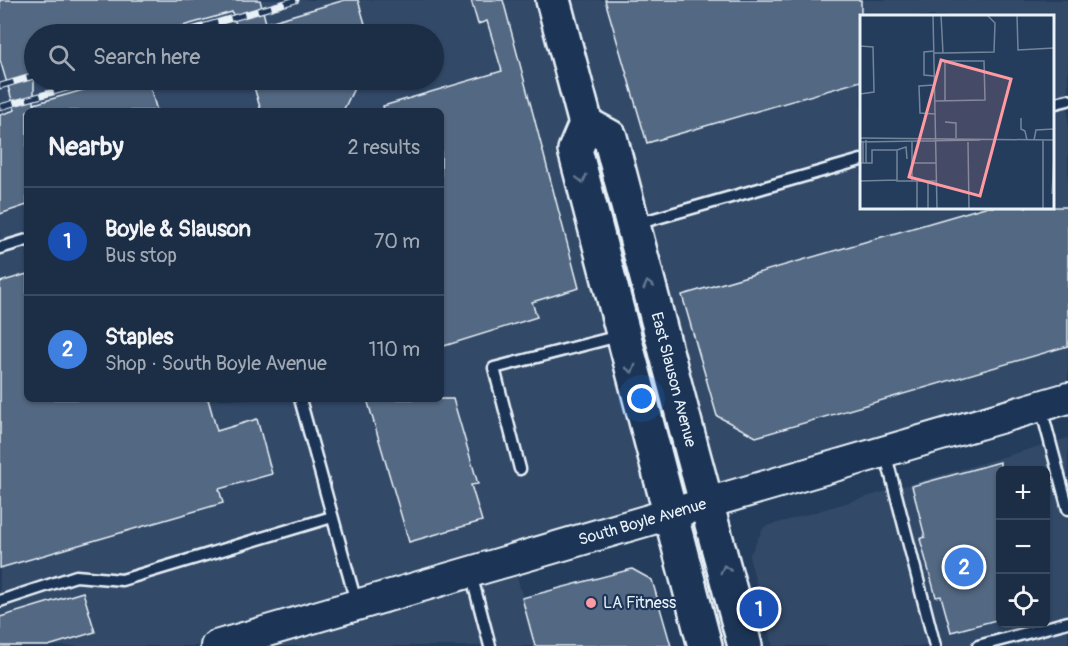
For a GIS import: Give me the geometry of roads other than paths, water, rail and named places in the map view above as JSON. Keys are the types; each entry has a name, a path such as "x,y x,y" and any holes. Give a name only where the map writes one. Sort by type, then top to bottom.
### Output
{"main road":[{"path":"553,0 586,124 575,150 705,646"},
{"name":"East Slauson Avenue","path":"586,124 610,137 745,646"},
{"name":"South Boyle Avenue","path":"223,645 1054,402"}],"lane":[{"path":"1053,104 1068,100"},
{"path":"632,225 860,160"},
{"path":"0,248 24,241"},
{"path":"520,469 494,368 623,335"},
{"path":"301,402 357,605"},
{"path":"1054,402 1068,509"},
{"path":"885,452 934,646"},
{"path":"0,601 76,576 122,580 332,517"},
{"path":"470,572 490,646"},
{"path":"978,646 1068,622"}],"railway":[{"path":"212,24 296,0"},
{"path":"0,86 24,79"},
{"path":"0,107 60,90"}],"place":[{"name":"Staples","path":"964,567"},
{"name":"LA Fitness","path":"591,603"},
{"name":"Boyle & Slauson","path":"759,609"}]}
